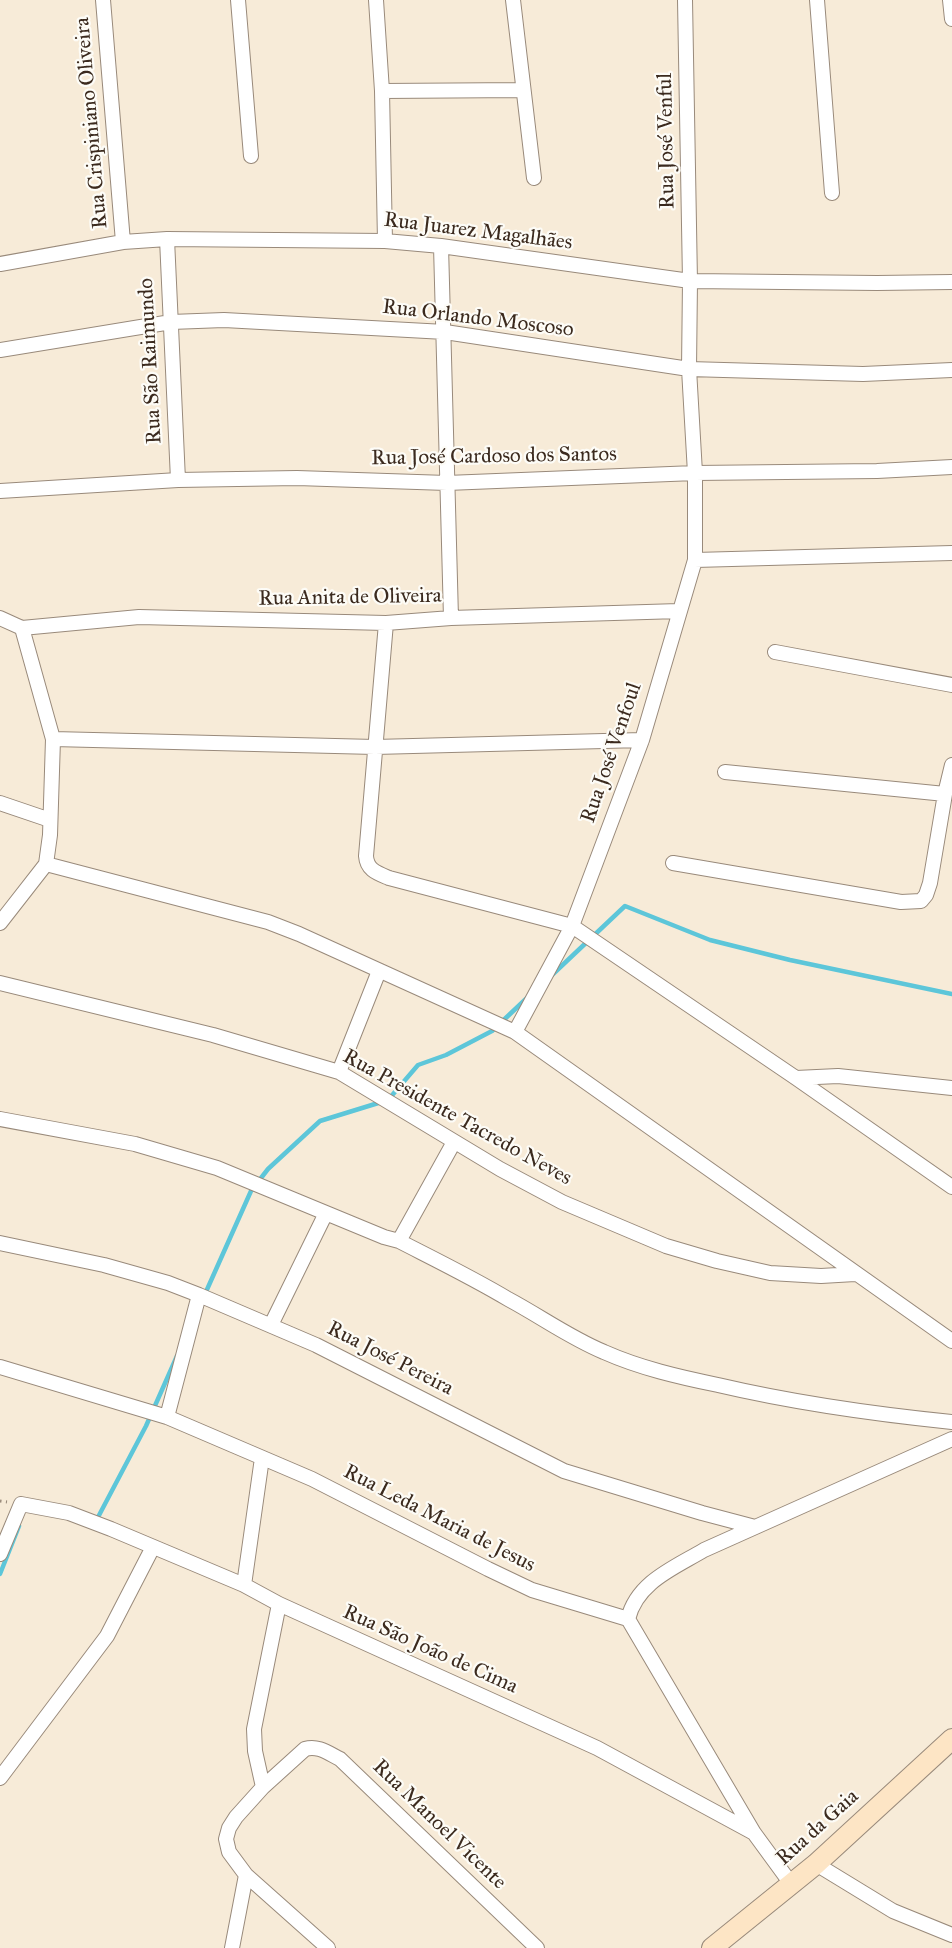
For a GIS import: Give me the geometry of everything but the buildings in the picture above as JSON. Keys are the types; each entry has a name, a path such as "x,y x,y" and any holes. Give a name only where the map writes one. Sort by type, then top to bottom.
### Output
{"main road":[{"name":"Rua da Gaia","path":"712,1948 816,1864 952,1739"}],"street":[{"name":"Rua Crispiniano Oliveira","path":"103,0 123,242"},
{"path":"238,0 251,156"},
{"path":"376,0 382,91 385,241"},
{"path":"513,0 534,178"},
{"name":"Rua José Venful","path":"685,0 690,281 689,369"},
{"path":"817,0 832,193"},
{"path":"950,0 952,19"},
{"path":"382,91 523,90"},
{"name":"Rua Juarez Magalhães","path":"0,264 123,242 167,239 385,241 441,246 690,281 877,284 952,282"},
{"name":"Rua São Raimundo","path":"167,239 178,480"},
{"path":"441,246 451,618"},
{"name":"Rua Orlando Moscoso","path":"0,350 171,322 224,320 445,332 689,369 863,374 952,370"},
{"name":"Rua José Venfoul","path":"515,1032 572,926 642,740 694,560 695,473 689,369"},
{"name":"Rua José Cardoso dos Santos","path":"0,491 178,480 297,478 447,483 695,473 877,471 952,466"},
{"path":"694,560 952,553"},
{"name":"Rua Anita de Oliveira","path":"22,628 139,617 386,622 679,611"},
{"path":"0,618 22,628 53,739 46,864 0,922"},
{"path":"386,622 366,856 371,870 390,878 572,926 952,1187"},
{"path":"775,652 952,685"},
{"path":"53,739 375,747 642,740"},
{"path":"672,863 901,902 921,901 930,883 952,765"},
{"path":"726,772 945,794"},
{"path":"0,803 50,820"},
{"path":"46,864 268,922 515,1032 952,1341"},
{"path":"339,1072 379,971"},
{"name":"Rua Presidente Tacredo Neves","path":"0,983 213,1035 339,1072 500,1169 562,1202 666,1246 770,1273 855,1274"},
{"path":"796,1078 838,1076 952,1088"},
{"path":"0,1119 135,1144 217,1168 399,1241 509,1299 576,1339 604,1353 644,1367 780,1400 864,1413 952,1422"},
{"path":"399,1241 454,1142"},
{"path":"271,1325 326,1213"},
{"name":"Rua José Pereira","path":"0,1243 104,1265 168,1283 316,1344 564,1471 755,1527"},
{"path":"167,1417 199,1295"},
{"name":"Rua Leda Maria de Jesus","path":"0,1367 167,1417 312,1479 532,1590 628,1619"},
{"path":"754,1833 628,1619 631,1607 639,1594 656,1579 704,1550 952,1439"},
{"path":"244,1585 262,1458"},
{"name":"Rua São João de Cima","path":"0,1554 21,1504 69,1513 153,1546 244,1585 279,1604 597,1748 754,1833 792,1884"},
{"path":"0,1778 107,1636 153,1546"},
{"path":"279,1604 254,1729 255,1751 263,1787 236,1817 229,1828 226,1839 229,1852 246,1875 328,1948"},
{"name":"Rua Manoel Vicente","path":"263,1787 304,1749 317,1747 340,1759 537,1948"},
{"path":"816,1864 893,1911 952,1935"},
{"path":"231,1948 246,1875"}],"waterway":[{"path":"552,975 625,906 710,940 790,960 952,994"},
{"path":"205,1294 251,1191 268,1169 320,1121 388,1100 418,1065 446,1055 492,1031 528,997"},
{"path":"96,1521 146,1426 177,1356"},
{"path":"0,1574 19,1526"}]}
